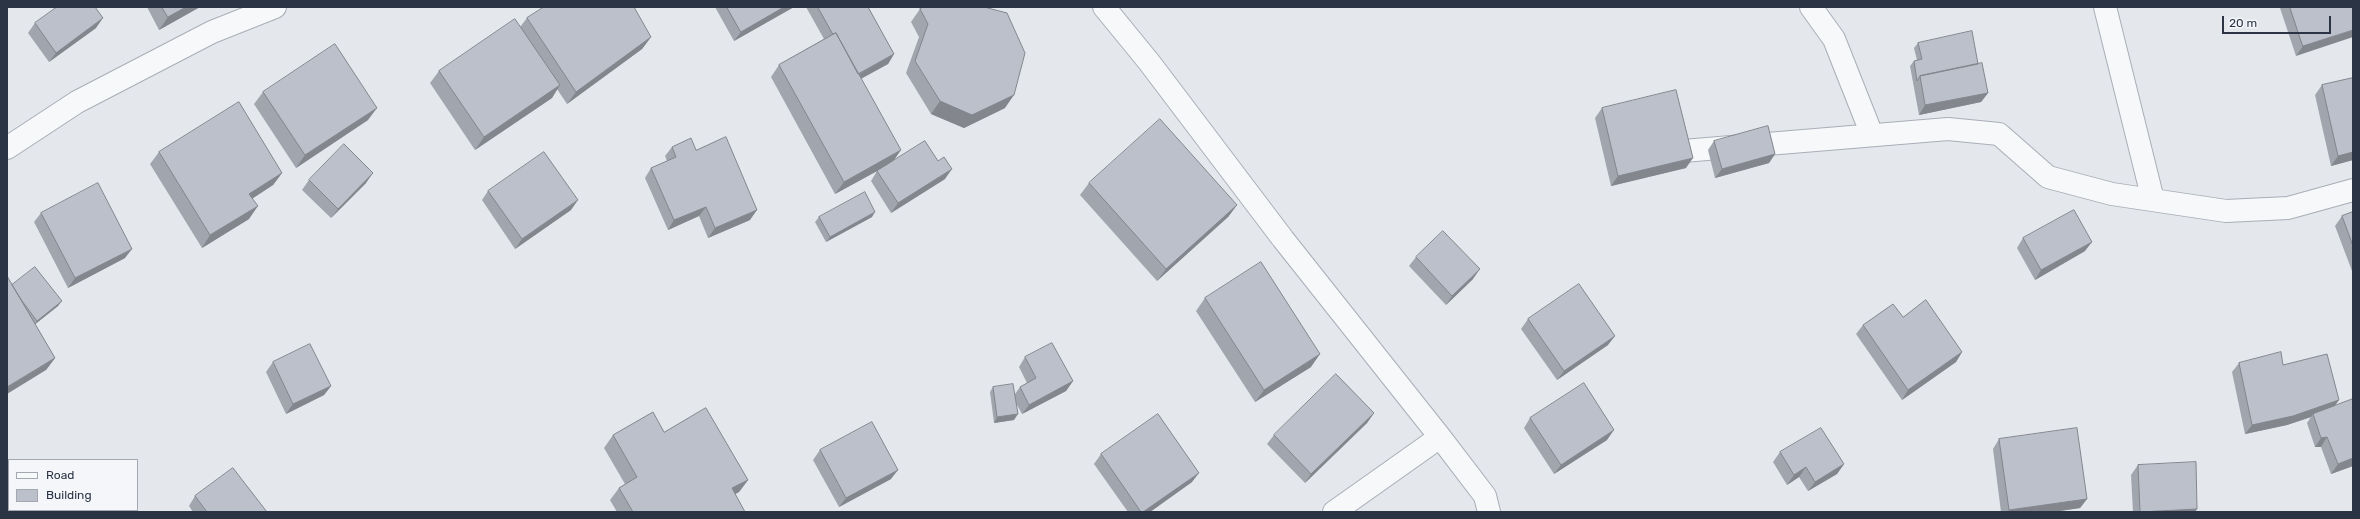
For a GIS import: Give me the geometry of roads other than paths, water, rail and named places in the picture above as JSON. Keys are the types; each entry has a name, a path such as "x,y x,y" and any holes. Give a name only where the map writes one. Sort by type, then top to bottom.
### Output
{"street":[{"path":"7,148 77,102 212,32 275,7"},
{"path":"1104,7 1149,62 1283,239 1485,496 1489,512"},
{"path":"1811,7 1834,39 1872,135"},
{"path":"2105,7 2153,200"},
{"path":"1671,152 1948,129 1998,134 2048,177 2112,194 2226,211 2288,208 2353,190"},
{"path":"1334,512 1440,437"}]}
